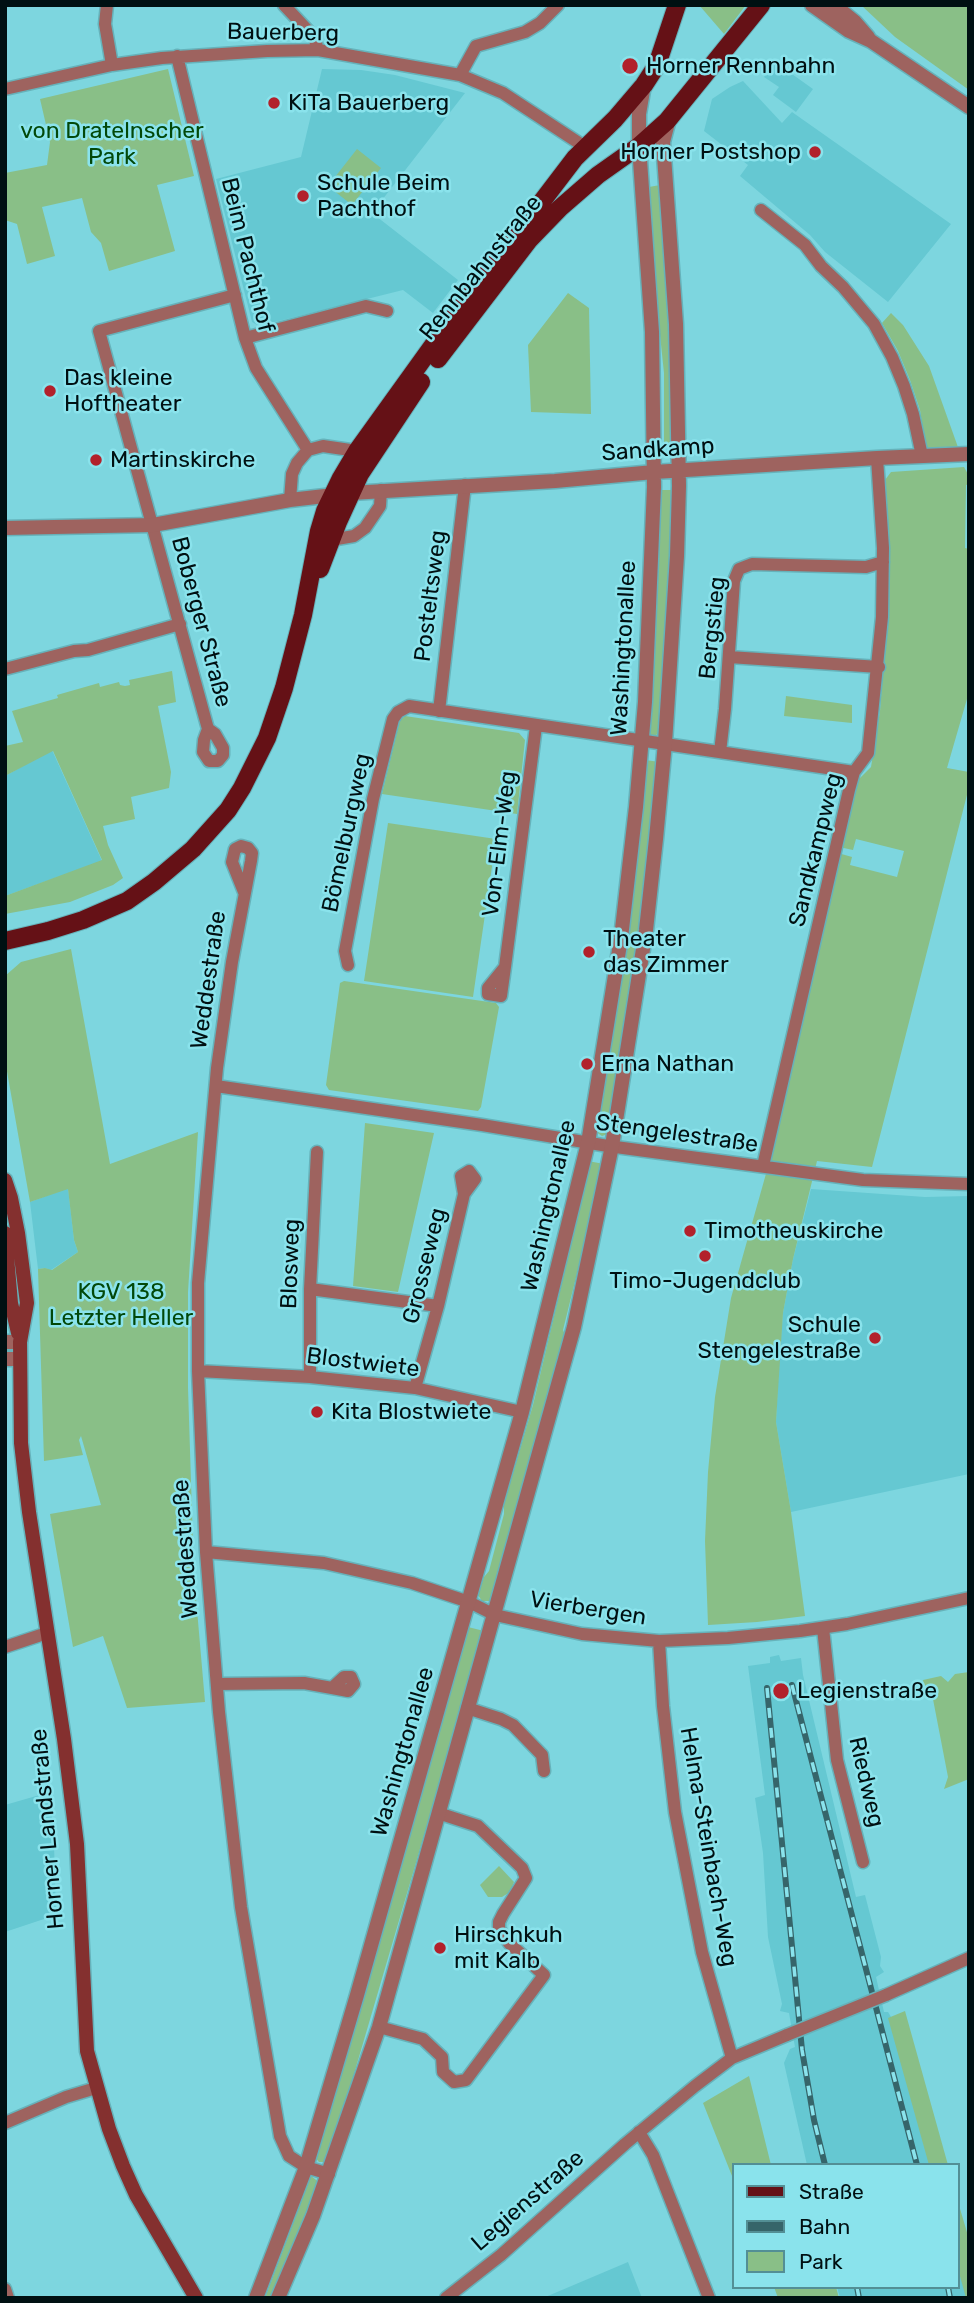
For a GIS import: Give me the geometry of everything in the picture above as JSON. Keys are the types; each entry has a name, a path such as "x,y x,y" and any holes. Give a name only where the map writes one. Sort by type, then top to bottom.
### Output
{"main road":[{"name":"Rennbahnstraße","path":"303,615 319,531 332,495 357,451 452,319 585,147 615,119 644,85 657,65 677,5"},
{"name":"Rennbahnstraße","path":"303,615 351,493 370,456 425,376 529,240 598,175 639,146 668,120 761,5"},
{"path":"5,940 83,920 127,901 193,849 228,810 267,738 284,688 303,615"},
{"name":"Horner Landstraße","path":"5,1180 18,1233 27,1303 12,1342"},
{"name":"Horner Landstraße","path":"5,1233 11,1303 12,1359 21,1443 64,1740 76,1844 87,2051 109,2129 136,2195 194,2296"}],"street":[{"path":"107,5 105,24 112,65"},
{"path":"284,5 314,37 318,50"},
{"path":"460,75 476,46 525,32 540,23 558,5"},
{"path":"812,5 969,107"},
{"path":"834,5 855,22 871,41"},
{"name":"Bauerberg","path":"5,89 112,65 177,56 318,50 460,75 503,93 585,147"},
{"name":"Beim Pachthof","path":"177,56 245,338 256,368 308,450"},
{"name":"Washingtonallee","path":"256,2298 306,2167 358,1995 522,1412 588,1143 621,938 643,741 654,472 652,332 639,146 639,114 644,85"},
{"name":"Washingtonallee","path":"278,2298 329,2174 379,2027 574,1327 611,1146 646,930 666,743 677,555 676,324 663,142 668,120"},
{"path":"761,210 805,245 874,324 904,386 922,456"},
{"name":"Boberger Straße","path":"208,729 99,331 235,295"},
{"path":"245,338 366,306 387,311"},
{"path":"290,500 292,474 308,450 323,446 357,451"},
{"name":"Sandkamp","path":"5,528 153,525 290,500 381,490 969,454"},
{"name":"Sandkampweg","path":"763,1166 854,772 868,753 879,667 882,617 883,562 877,458"},
{"name":"Posteltsweg","path":"439,711 465,485"},
{"path":"331,540 354,536 365,528 380,506 381,490"},
{"name":"Bergstieg","path":"720,752 734,581 739,569 752,564 866,567 883,562"},
{"path":"5,669 74,651 88,650 180,624"},
{"path":"729,657 879,667"},
{"name":"Bömelburgweg","path":"348,965 345,951 370,812 393,719 398,712 409,706 439,711"},
{"path":"439,711 854,772"},
{"name":"Von-Elm-Weg","path":"505,967 536,726"},
{"name":"Weddestraße","path":"244,892 216,1086 198,1283 198,1371 206,1552 241,1907 280,2136 289,2156 306,2167 329,2174"},
{"name":"Stengelestraße","path":"216,1086 588,1143 863,1180 969,1184"},
{"name":"Blosweg","path":"310,1377 310,1289 317,1152"},
{"name":"Grosseweg","path":"415,1388 438,1306 464,1194"},
{"path":"310,1289 438,1306"},
{"name":"Blostwiete","path":"198,1371 310,1377 415,1388 522,1412"},
{"name":"Vierbergen","path":"206,1552 324,1563 412,1583 469,1602 495,1615 582,1634 659,1641 728,1638 823,1628 969,1598"},
{"name":"Riedweg","path":"823,1628 837,1760 863,1862"},
{"path":"5,1647 47,1633"},
{"name":"Helma-Steinbach-Weg","path":"659,1641 675,1812 702,1952 732,2058"},
{"path":"217,1684 286,1682 332,1688"},
{"path":"467,1708 513,1725 542,1755 544,1771"},
{"path":"379,2027 423,2039 442,2057 443,2072 454,2082 466,2080 544,1975 509,1943 499,1929 503,1914 524,1884 525,1873 478,1826 438,1813"},
{"name":"Legienstraße","path":"446,2298 501,2255 639,2132 732,2058 969,1958"},
{"path":"5,2123 66,2097 96,2088"},
{"path":"639,2132 653,2155 709,2298"},
{"path":"5,2289 8,2298"}],"shaded area":[{"path":"775,62 813,89 796,112 773,95 779,87 764,77"},
{"name":"Schule Beim Pachthof","path":"322,69 361,70 395,75 465,93 372,213 458,280 433,313 403,290 259,326 252,322 216,179 301,157"},
{"path":"743,81 782,123 792,112 951,224 888,302 825,252 810,235 740,176 748,165 704,131 712,99"},
{"path":"52,750 102,861 5,896 5,776"},
{"path":"68,1188 78,1252 51,1270 38,1269 30,1202"},
{"name":"Schule Stengelestraße","path":"811,1189 925,1197 969,1196 969,1474 791,1512 776,1422 779,1362 783,1313 793,1259"},
{"path":"779,1655 781,1661 801,1658 856,1897 865,1895 881,1957 880,1966 884,1972 876,1977 884,2012 888,2012 905,2040 936,2163 807,2163 784,2063 790,2049 795,2047 789,2013 780,2011 782,2004 768,1937 763,1853 755,1798 765,1795 748,1666 770,1663 770,1657"},
{"path":"50,1792 56,1915 5,1932 5,1805"},
{"path":"960,2258 969,2298 840,2298 838,2289 960,2289"},
{"path":"628,2262 642,2298 543,2298"}],"green space":[{"path":"699,5 746,5 724,34"},
{"name":"Horner Rennbahn","path":"861,5 969,5 969,90 895,37"},
{"name":"von Dratelnscher Park","path":"168,69 194,176 157,185 175,251 109,271 101,243 91,232 82,198 42,207 55,256 27,264 17,224 5,220 5,173 47,165 50,142 40,99"},
{"path":"357,149 381,168 352,205 328,186"},
{"path":"660,185 675,444 664,447 664,373 655,311 649,187"},
{"path":"568,293 589,308 591,414 531,412 528,345"},
{"path":"891,313 903,325 929,366 959,450 926,451 920,410 910,380 882,323"},
{"path":"964,467 969,476 969,484 966,485 965,548 969,549 969,692 947,768 969,772 969,787 872,1167 817,1161 783,1313 776,1422 805,1616 708,1625 705,1541 708,1472 715,1397 731,1298 771,1156 838,853 852,857 850,865 897,877 904,851 856,839 853,850 839,847 854,784 871,767 880,711 887,616 885,480 891,472"},
{"path":"657,490 674,490 660,733 650,735 647,730"},
{"path":"172,671 176,702 158,706 171,772 169,788 131,797 135,819 103,826 108,845 123,878 113,885 70,902 5,914 5,896 102,860 53,751 5,776 5,746 23,742 12,711 99,683 100,687 119,682 125,686 130,685 129,680"},
{"path":"786,696 852,705 852,723 784,716"},
{"path":"405,716 519,733 525,740 517,814 382,794 400,720"},
{"path":"645,760 660,762 653,839 608,1134 602,1136 596,1132"},
{"path":"388,823 496,839 473,997 364,981"},
{"name":"KGV 138 Letzter Heller","path":"71,949 110,1164 198,1132 188,1292 188,1388 194,1575 205,1702 127,1708 103,1636 73,1647 50,1514 101,1505 81,1436 79,1440 83,1455 44,1461 38,1269 52,1270 78,1252 68,1189 30,1202 5,1060 5,976 21,962"},
{"path":"344,981 496,1003 499,1007 481,1107 478,1111 329,1090 326,1085 340,983"},
{"path":"365,1123 434,1133 398,1292 353,1286"},
{"path":"588,1161 604,1164 563,1330 565,1335 490,1601 482,1601 478,1595 489,1571 504,1514 504,1504 533,1405"},
{"path":"468,1627 484,1631 329,2159 328,2162 319,2162 314,2156"},
{"path":"969,1672 969,1779 944,1789 948,1777 932,1694 925,1695 923,1680 941,1676 948,1682 955,1674"},
{"path":"499,1866 514,1882 510,1892 502,1897 488,1897 480,1885"},
{"path":"905,2011 947,2163 928,2163 888,2018"},
{"path":"749,2076 771,2163 732,2163 732,2176 703,2103"},
{"path":"311,2176 320,2183 273,2298 265,2298"},
{"path":"960,2209 969,2239 969,2298 966,2298 960,2276"},
{"path":"775,2289 837,2289 839,2298 778,2298"}],"railway":[{"path":"792,1685 916,2163"},
{"path":"767,1688 802,2050 825,2163"},
{"path":"857,2289 859,2298"},
{"path":"948,2289 950,2298"}],"place":[{"name":"Horner Rennbahn","path":"630,66"},
{"name":"KiTa Bauerberg","path":"274,103"},
{"name":"Horner Postshop","path":"815,152"},
{"name":"Schule Beim Pachthof","path":"303,196"},
{"name":"Das kleine Hoftheater","path":"50,391"},
{"name":"Martinskirche","path":"96,460"},
{"name":"Theater das Zimmer","path":"589,952"},
{"name":"Erna Nathan","path":"587,1064"},
{"name":"Timotheuskirche","path":"690,1231"},
{"name":"Timo-Jugendclub","path":"705,1256"},
{"name":"Schule Stengelestraße","path":"875,1338"},
{"name":"Kita Blostwiete","path":"317,1412"},
{"name":"Legienstraße","path":"781,1691"},
{"name":"Hirschkuh mit Kalb","path":"440,1948"}]}
